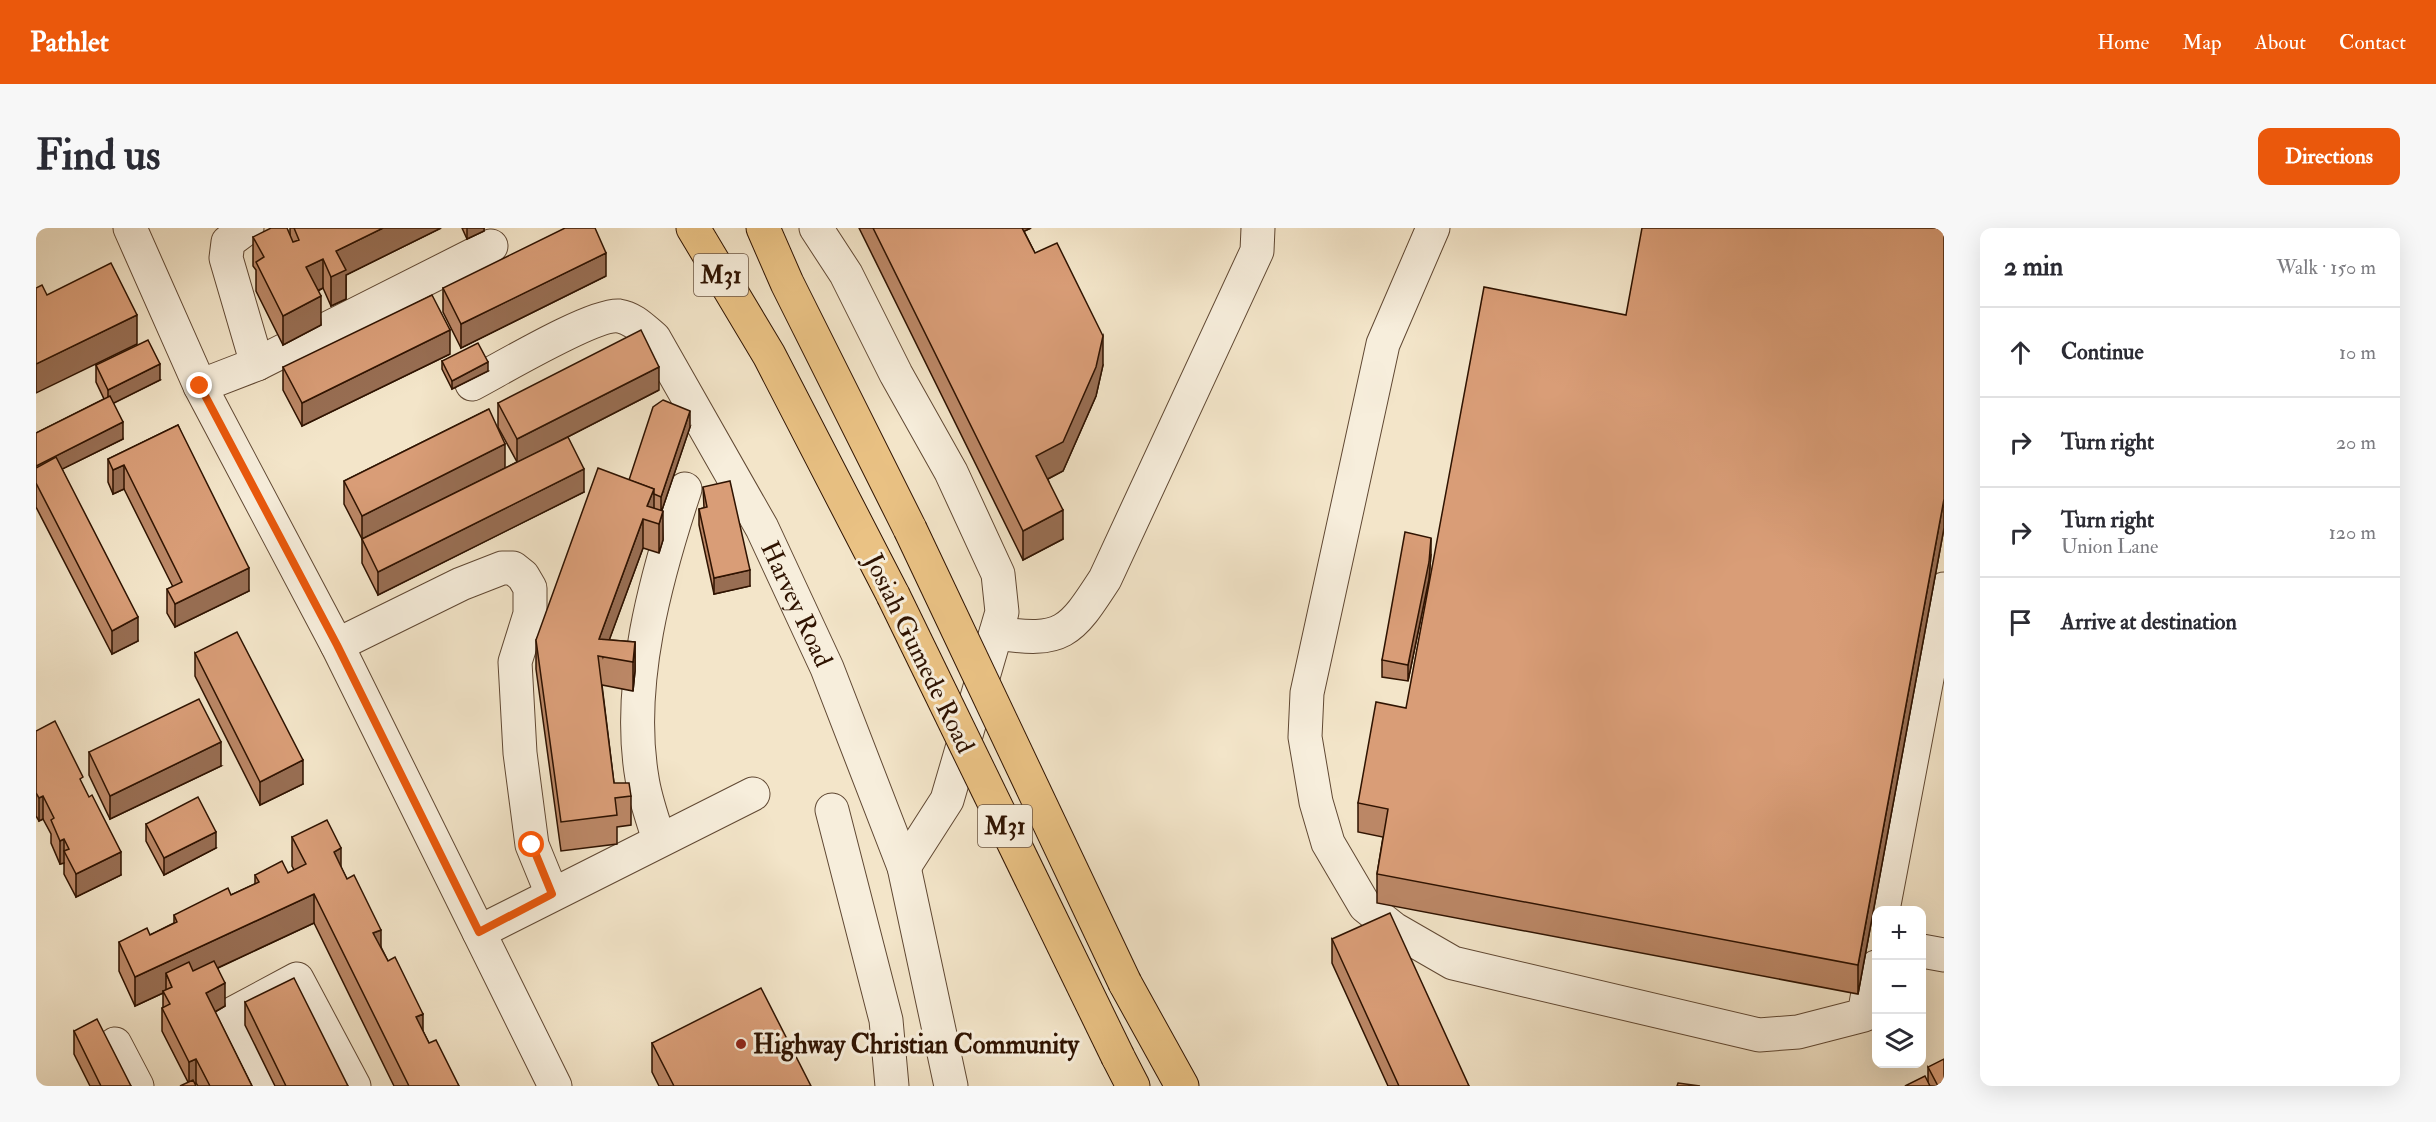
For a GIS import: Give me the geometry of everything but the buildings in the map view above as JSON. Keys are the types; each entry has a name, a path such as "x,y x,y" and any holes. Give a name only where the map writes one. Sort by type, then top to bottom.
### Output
{"main road":[{"name":"Josiah Gumede Road","path":"693,228 769,355 893,595 1133,1086"},
{"name":"Josiah Gumede Road","path":"763,228 787,283 910,529 1125,983 1182,1086"}],"street":[{"path":"130,228 200,386 337,645 555,1086"},
{"path":"247,228 228,242 226,258 257,364"},
{"path":"816,228 846,274 896,374 951,472 998,574 1002,612 947,800 904,867"},
{"path":"996,633 1031,638 1054,634 1071,627 1106,579 1257,251 1258,228"},
{"path":"1433,228 1383,344 1307,693 1305,737 1316,802 1328,843 1365,906 1394,929 1453,963 1759,1035 1798,1032 1864,1015 1872,976"},
{"path":"200,386 257,364 491,246"},
{"name":"Harvey Road","path":"472,384 591,323 617,316 632,320 654,338 762,528 827,668 904,867 951,1086"},
{"path":"659,840 642,780 638,748 640,686 646,629 685,489"},
{"path":"337,645 461,584 502,568 513,568 524,576 530,588 530,614 515,662 520,753 532,845 552,894"},
{"path":"1884,906 1931,728 1944,589"},
{"path":"479,932 753,794"},
{"path":"832,810 886,1020 892,1086"},
{"path":"1926,952 1944,954"},
{"path":"258,1086 227,1018 234,1011 297,979 354,1086"},
{"path":"886,1020 932,1006"},
{"path":"115,1044 137,1086"}],"place":[{"name":"Highway Christian Community","path":"741,1044"}],"route":[{"path":"200,386 337,645 479,932 552,894 532,845"}]}
